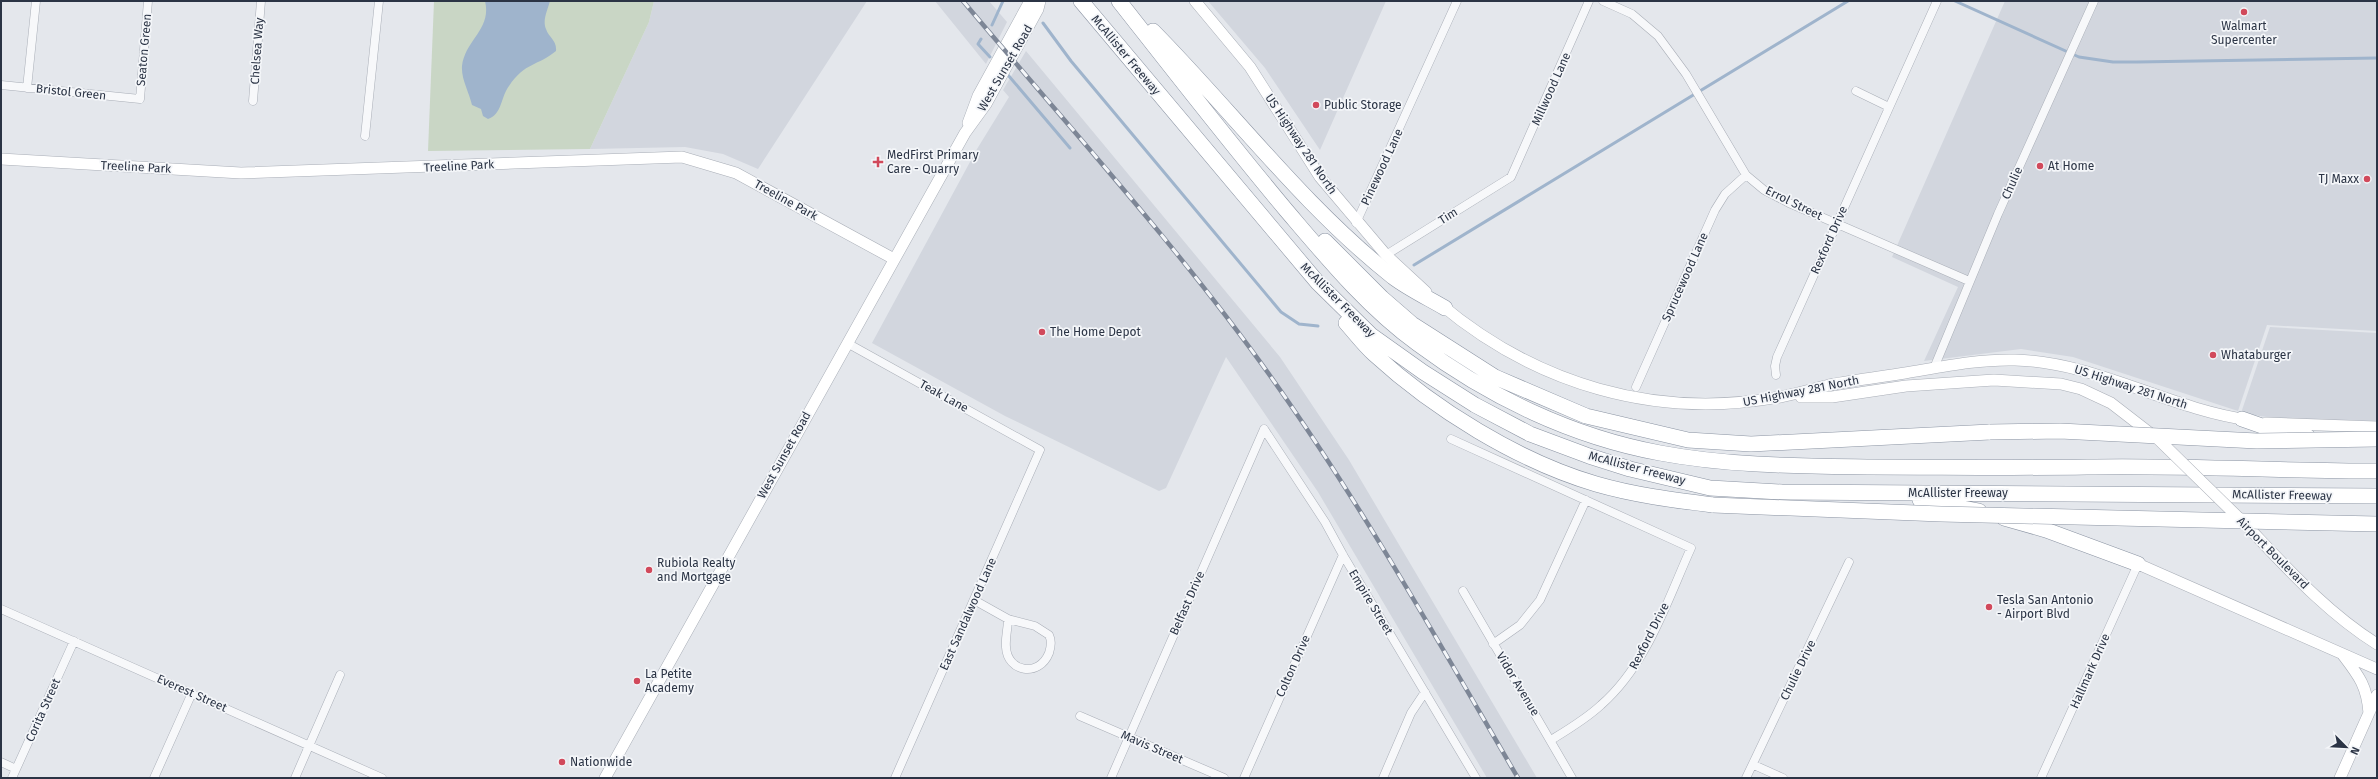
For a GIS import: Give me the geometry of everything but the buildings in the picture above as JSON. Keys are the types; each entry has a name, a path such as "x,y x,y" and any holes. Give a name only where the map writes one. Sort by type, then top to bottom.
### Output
{"highway":[{"name":"McAllister Freeway","path":"1080,1 1306,269 1371,334 1423,372 1475,405 1530,434 1630,469 1710,488 1782,492 2377,496"},
{"name":"McAllister Freeway","path":"1119,1 1252,170 1360,294 1418,344 1494,394 1548,420 1586,433 1659,453 1728,462 1812,466 2013,468 2093,467 2377,471"},
{"path":"1124,1 1192,71 1244,131 1321,211 1394,278 1445,308"},
{"path":"1252,170 1382,298 1412,324 1495,377 1586,416 1688,440 1751,444 1990,432 2060,431 2257,441 2377,440"},
{"path":"1306,269 1331,307 1374,354 1413,386 1476,429 1539,463 1595,483 1671,500 1713,505 1979,515 2377,524"},
{"path":"2242,419 2282,432 2377,445"},
{"path":"1876,492 1948,504 2025,524 2138,564"}],"main road":[{"name":"West Sunset Road","path":"964,133 978,96 1030,1"},
{"name":"West Sunset Road","path":"609,777 964,133 986,104 1038,9 1040,1"},
{"name":"US Highway 281 North","path":"1194,1 1250,67 1320,177 1356,223 1386,254 1445,308 1476,331 1534,365 1579,383 1632,398 1686,405 1710,406 1780,397 1831,385 1934,368 1982,361 2015,360 2065,366 2204,411 2242,419 2281,425 2377,427"},
{"name":"Treeline Park","path":"1,159 241,173 682,157 736,173 894,259"},
{"name":"Airport Boulevard","path":"1780,397 1832,397 1906,386 1994,380 2061,384 2081,389 2111,403 2158,439 2247,526 2295,577 2339,616 2377,644"},
{"path":"2138,564 2377,669"},
{"path":"2342,653 2361,678 2366,691 2369,712"},
{"path":"2340,778 2377,695"}],"street":[{"path":"27,88 36,1"},
{"name":"Seaton Green","path":"140,99 148,1"},
{"name":"Chelsea Way","path":"254,101 261,1"},
{"path":"365,136 379,1"},
{"name":"Pinewood Lane","path":"1356,223 1457,1"},
{"name":"Millwood Lane","path":"1511,177 1589,1"},
{"name":"Errol Street","path":"1603,1 1632,14 1644,22 1658,36 1686,74 1746,175 1764,190 1789,203 1969,281"},
{"name":"Chulie","path":"1934,368 1969,281 2094,1"},
{"name":"Rexford Drive","path":"1776,375 1775,366 1777,357 1935,4"},
{"name":"Bristol Green","path":"1,85 140,99"},
{"path":"1856,91 1889,107"},
{"name":"Sprucewood Lane","path":"1636,387 1715,210 1725,194 1746,175"},
{"name":"Tim","path":"1386,254 1511,177"},
{"name":"Teak Lane","path":"847,343 1040,450"},
{"name":"Empire Street","path":"1264,429 1326,522 1342,554 1476,778"},
{"name":"Belfast Drive","path":"1110,778 1264,429"},
{"path":"1451,439 1586,500 1540,600 1527,617 1493,644"},
{"name":"East Sandalwood Lane","path":"895,778 1040,450"},
{"name":"Rexford Drive","path":"1551,740 1586,718 1602,705 1630,674 1644,650 1691,548 1586,500"},
{"name":"Colton Drive","path":"1244,778 1342,554"},
{"name":"Chulie Drive","path":"1746,778 1754,765 1801,660 1849,562"},
{"name":"Hallmark Drive","path":"2041,778 2138,564"},
{"name":"Vidor Avenue","path":"1463,591 1572,778"},
{"path":"974,600 1008,619 1035,626 1049,635 1051,647 1042,666 1033,670 1025,669 1016,666 1009,657 1006,648 1008,619"},
{"name":"Everest Street","path":"1,610 310,744 382,778"},
{"name":"Corita Street","path":"12,778 74,641"},
{"path":"295,778 340,675"},
{"path":"1383,778 1411,713 1425,692"},
{"path":"154,778 192,693"},
{"name":"Mavis Street","path":"1080,716 1224,778"},
{"path":"1,762 16,769"},
{"path":"1754,765 1783,778"}],"shaded area":[{"path":"654,1 867,1 758,169 723,154 685,147 590,149 649,22"},
{"path":"935,1 989,1 1007,22 986,64"},
{"name":"Public Storage","path":"1208,1 1386,1 1320,150 1265,68"},
{"path":"2005,1 2377,1 2377,331 2267,325 2238,411 2073,357 2021,349 1924,361 1958,287 1892,257"},
{"path":"1026,51 1280,357 1349,460 1537,778 1487,778 1318,492 1226,357 1166,488 1159,491 1005,416 872,343 977,149 1009,97 1003,90"},
{"path":"2270,327 2377,333 2377,421 2279,419 2241,413"}],"green space":[{"path":"434,1 654,1 649,22 590,149 428,151"}],"water":[{"path":"485,1 550,1 545,18 545,26 556,47 556,51 526,68 515,78 506,90 496,114 488,119 483,116 481,109 472,105 462,71 464,57 482,27 485,19"}],"waterway":[{"path":"992,25 1003,1"},
{"path":"1414,265 1848,1"},
{"path":"1955,1 2079,57 2113,62 2377,58"},
{"path":"1043,23 1071,61 1281,312 1299,324 1318,326"},
{"path":"981,39 978,44 990,57"},
{"path":"1008,75 1070,148"}],"railway":[{"path":"963,1 1160,233 1198,280 1271,377 1337,475 1399,575 1518,778"}],"place":[{"name":"Walmart Supercenter","path":"2244,12"},
{"name":"Public Storage","path":"1316,105"},
{"name":"MedFirst Primary Care - Quarry","path":"878,162"},
{"name":"At Home","path":"2040,166"},
{"name":"TJ Maxx","path":"2367,179"},
{"name":"The Home Depot","path":"1042,332"},
{"name":"Whataburger","path":"2213,355"},
{"name":"Rubiola Realty and Mortgage","path":"649,570"},
{"name":"Tesla San Antonio - Airport Blvd","path":"1989,607"},
{"name":"La Petite Academy","path":"637,681"},
{"name":"Nationwide","path":"562,762"}]}
